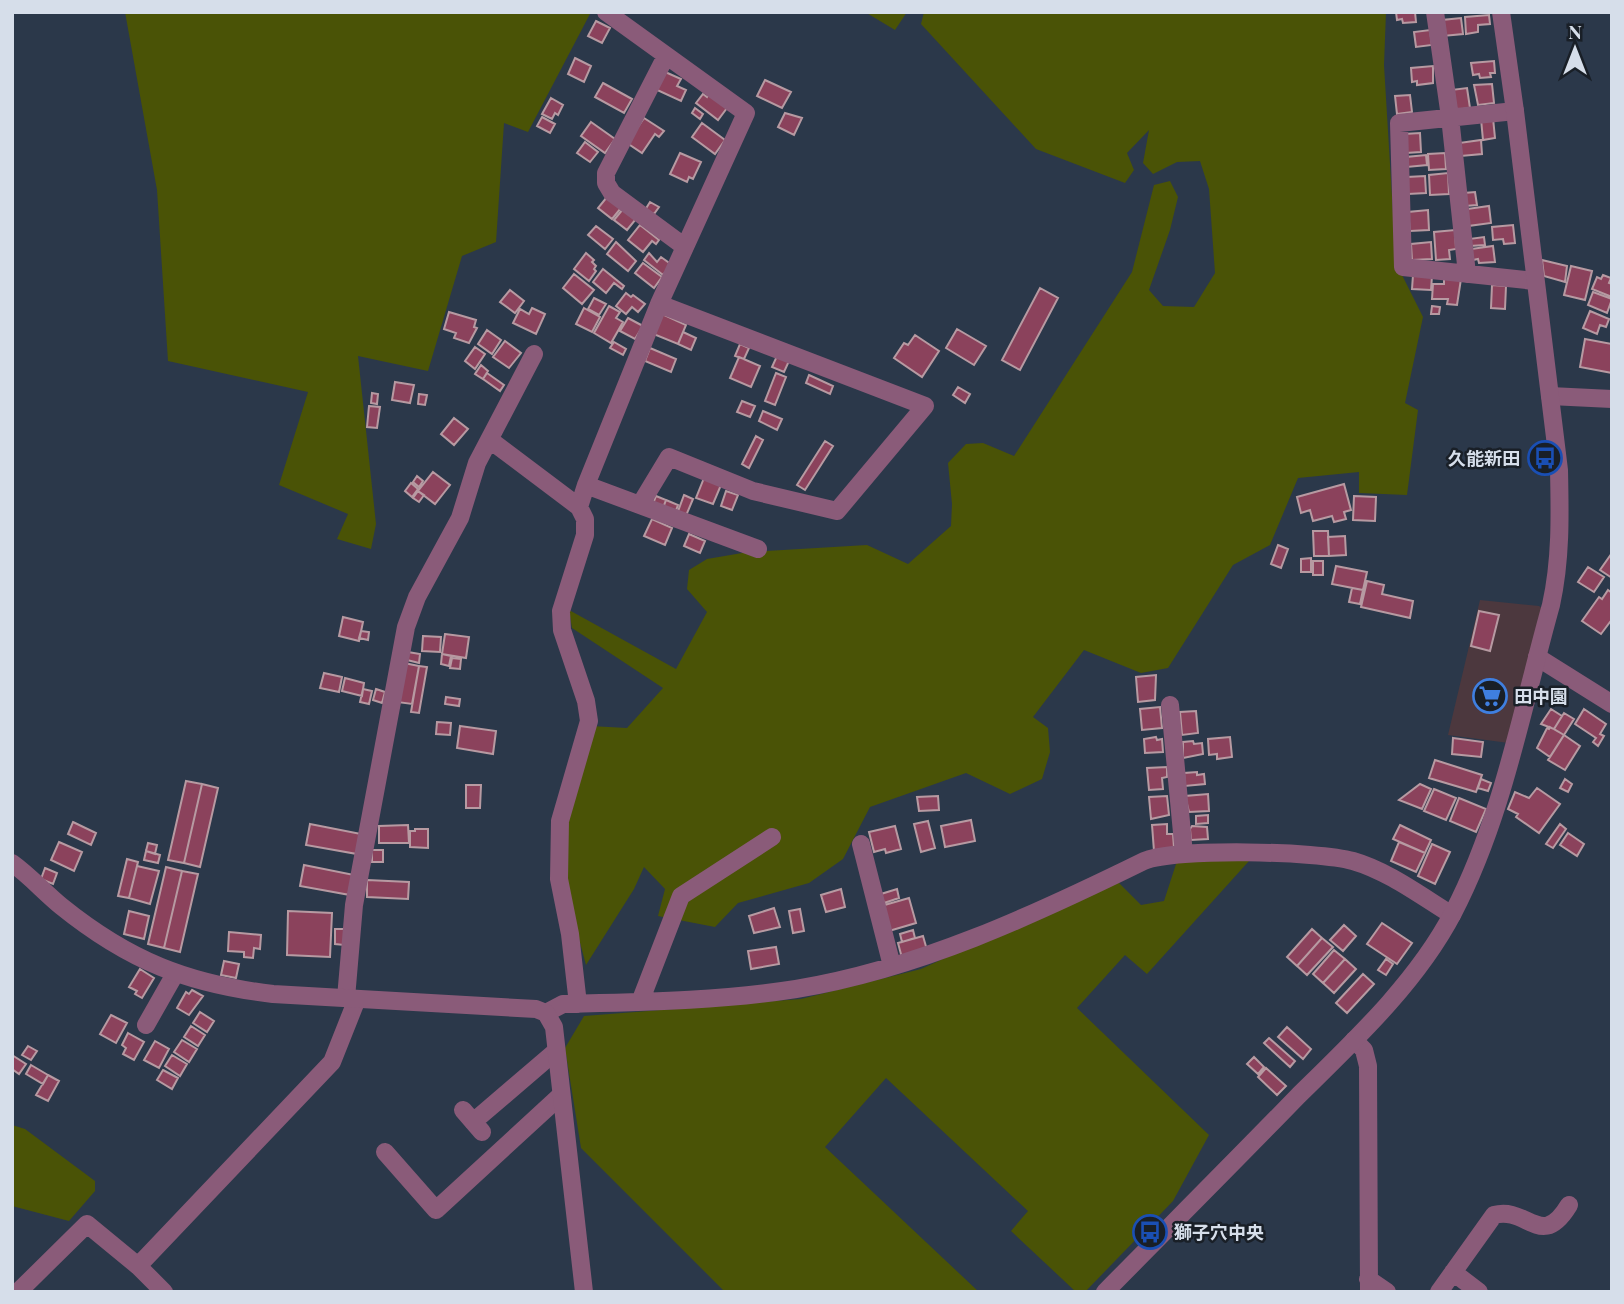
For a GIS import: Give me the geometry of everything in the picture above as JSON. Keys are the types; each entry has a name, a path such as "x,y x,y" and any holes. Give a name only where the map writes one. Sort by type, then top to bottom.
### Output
{"street":[{"path":"579,507 659,304 746,113 606,12"},
{"path":"1435,12 1450,117 1467,274"},
{"path":"1105,1292 1354,1040 1411,976 1452,915 1476,864 1498,803 1557,578 1560,528 1559,470 1516,111 1501,12"},
{"path":"666,56 606,173 606,183 611,193 685,247"},
{"path":"1516,111 1399,122 1403,267 1535,281"},
{"path":"640,505 669,457 753,491 837,511 925,406 659,304"},
{"path":"138,1266 332,1062 352,999 354,905 406,627 417,597 460,518 477,463 534,354"},
{"path":"1550,396 1612,399"},
{"path":"490,440 579,507 585,519 585,535 561,611 562,630 586,701 589,721 560,821 559,879 570,933 578,1004"},
{"path":"586,485 758,549"},
{"path":"1536,657 1612,704"},
{"path":"1170,705 1184,854"},
{"path":"640,1002 681,896 772,837"},
{"path":"861,844 892,967"},
{"path":"546,1013 563,1004 688,1001 797,989 892,967 996,928 1154,856 1282,854 1353,861 1395,880 1452,915"},
{"path":"12,863 62,907 110,941 148,963 175,974 241,990 536,1009 546,1013 554,1027 584,1292"},
{"path":"146,1025 175,974"},
{"path":"1354,1040 1364,1050 1368,1066 1364,1287 1387,1292"},
{"path":"473,1121 556,1051"},
{"path":"385,1152 436,1210 560,1096"},
{"path":"1439,1292 1494,1215 1509,1212 1535,1226 1551,1226 1569,1205"},
{"path":"18,1292 87,1224 138,1266 164,1292"},
{"path":"1453,1272 1479,1292"}],"shaded area":[{"name":"田中園","path":"1480,600 1539,606 1544,610 1509,743 1448,735"}],"green space":[{"path":"125,12 591,12 528,132 504,123 496,242 462,256 428,371 358,356 376,524 371,549 337,539 348,514 279,485 308,392 168,361 157,190"},
{"path":"865,12 907,12 895,30"},
{"path":"924,12 1386,12 1384,65 1396,263 1423,317 1405,403 1418,410 1407,495 1359,493 1359,472 1298,478 1270,545 1233,565 1168,668 1141,673 1084,650 1033,717 1048,728 1050,752 1042,779 1010,794 966,773 870,807 843,859 809,883 738,903 715,927 658,916 665,889 644,867 634,889 586,965 563,879 563,822 590,726 627,728 663,688 572,628 569,610 676,669 707,612 687,589 689,570 707,559 748,552 867,545 908,564 951,526 948,463 966,444 983,443 1014,456 1132,272 1154,185 1170,181 1178,197 1170,230 1149,290 1163,306 1194,307 1215,273 1209,189 1200,161 1177,162 1153,174 1143,163 1149,130 1127,153 1134,170 1125,183 1036,149 921,24"},
{"path":"1177,861 1249,861 1147,974 1125,955 1077,1008 1209,1135 1173,1201 1085,1292 1076,1292 1011,1231 1028,1211 886,1078 825,1147 979,1292 725,1292 581,1148 565,1048 584,1016 801,999 921,969 1116,880 1141,905 1164,901"},
{"path":"12,1125 25,1129 95,1181 95,1191 69,1221 12,1206"}],"building":[{"path":"1396,12 1415,12 1416,22 1403,23 1402,19 1397,20"},
{"path":"1489,15 1490,24 1478,25 1478,32 1466,34 1465,17"},
{"path":"1461,18 1463,34 1443,36 1442,20"},
{"path":"596,21 610,28 602,43 588,36"},
{"path":"1430,30 1432,45 1416,47 1414,32"},
{"path":"575,58 591,66 584,82 568,74"},
{"path":"1494,61 1495,73 1490,73 1491,77 1480,78 1479,74 1473,75 1471,63"},
{"path":"1433,66 1433,83 1417,85 1417,81 1412,82 1411,68"},
{"path":"663,71 681,79 677,86 686,90 681,101 655,89"},
{"path":"765,80 791,92 782,108 757,96"},
{"path":"603,83 632,99 624,113 595,97"},
{"path":"1492,84 1494,103 1478,105 1474,85"},
{"path":"1467,88 1470,108 1456,110 1451,90"},
{"path":"703,94 707,97 709,94 727,108 718,120 696,103"},
{"path":"1410,95 1412,112 1397,114 1395,96"},
{"path":"551,98 563,105 558,115 555,113 552,119 542,114"},
{"path":"695,108 703,114 700,119 692,113"},
{"path":"785,113 802,118 794,135 778,127"},
{"path":"542,117 555,124 550,133 537,126"},
{"path":"644,118 664,131 659,137 655,134 642,153 627,143"},
{"path":"1493,118 1495,138 1483,140 1481,119"},
{"path":"591,122 615,139 605,153 581,136"},
{"path":"702,123 725,140 715,154 692,137"},
{"path":"1420,133 1421,152 1406,153 1404,134"},
{"path":"1481,140 1482,154 1461,156 1459,143"},
{"path":"585,142 598,152 590,162 577,153"},
{"path":"680,153 701,162 693,179 689,177 687,182 670,174"},
{"path":"1445,153 1446,169 1429,170 1428,154"},
{"path":"1426,155 1427,165 1407,167 1406,157"},
{"path":"1448,173 1449,194 1430,195 1429,175"},
{"path":"1425,176 1426,193 1408,194 1407,177"},
{"path":"1475,192 1477,205 1465,206 1464,193"},
{"path":"607,197 621,208 612,219 598,208"},
{"path":"650,202 659,207 654,214 645,210"},
{"path":"1489,206 1491,223 1468,226 1467,209"},
{"path":"623,209 636,219 627,230 614,220"},
{"path":"1428,210 1429,230 1410,231 1408,212"},
{"path":"640,225 659,240 656,244 652,241 643,252 628,240"},
{"path":"1513,225 1515,243 1504,244 1503,239 1493,240 1492,227"},
{"path":"596,226 613,239 605,249 588,235"},
{"path":"1455,230 1456,249 1449,250 1450,259 1436,260 1434,232"},
{"path":"1484,237 1485,245 1470,246 1469,239"},
{"path":"616,242 636,261 628,271 607,254"},
{"path":"1431,242 1432,259 1412,260 1411,244"},
{"path":"1493,246 1495,262 1479,263 1478,259 1473,260 1471,249"},
{"path":"586,253 596,266 596,271 589,281 574,269"},
{"path":"649,253 657,262 661,257 672,265 663,275 644,260"},
{"path":"1542,260 1567,266 1565,282 1544,276"},
{"path":"643,263 662,277 654,288 635,273"},
{"path":"1571,266 1592,271 1585,300 1564,295"},
{"path":"603,269 624,286 622,289 614,283 606,293 593,282"},
{"path":"574,274 594,290 582,304 563,288"},
{"path":"1413,275 1432,276 1431,290 1412,289"},
{"path":"1603,275 1611,278 1609,283 1612,284 1612,297 1592,289 1597,277 1601,279"},
{"path":"1444,278 1461,279 1457,305 1447,304 1448,299 1432,299 1433,284 1444,284"},
{"path":"1492,285 1506,286 1505,309 1491,308"},
{"path":"1040,288 1058,298 1020,370 1002,360"},
{"path":"510,290 524,301 515,313 500,302"},
{"path":"1593,292 1612,299 1607,313 1588,305"},
{"path":"626,293 645,304 638,312 632,307 626,314 616,306"},
{"path":"594,298 606,304 599,315 588,309"},
{"path":"609,306 620,312 616,318 623,322 611,343 594,333"},
{"path":"1432,306 1440,307 1439,314 1431,314"},
{"path":"532,308 545,314 536,334 513,323 520,309 529,314"},
{"path":"584,308 600,317 592,332 576,324"},
{"path":"1590,311 1609,319 1606,327 1600,325 1597,334 1583,328"},
{"path":"449,312 476,320 474,327 477,328 469,343 454,338 456,333 444,329"},
{"path":"660,313 686,325 678,344 651,333"},
{"path":"628,318 643,326 635,339 620,331"},
{"path":"957,329 986,346 974,365 946,348"},
{"path":"487,330 501,340 492,354 478,344"},
{"path":"683,332 696,338 691,350 678,344"},
{"path":"915,335 939,351 922,377 894,358 904,343 908,345"},
{"path":"1585,339 1612,344 1612,373 1580,367"},
{"path":"505,341 521,353 509,368 493,357"},
{"path":"614,342 626,349 623,355 610,348"},
{"path":"740,344 749,348 744,359 735,356"},
{"path":"475,347 485,354 475,369 465,361"},
{"path":"650,348 676,359 671,372 645,361"},
{"path":"777,356 789,361 784,372 772,367"},
{"path":"739,357 760,366 751,387 730,378"},
{"path":"481,365 488,371 483,379 475,374"},
{"path":"487,373 504,385 500,391 483,379"},
{"path":"776,373 786,377 775,405 765,401"},
{"path":"809,375 833,386 830,394 806,383"},
{"path":"395,382 414,385 410,403 392,400"},
{"path":"958,387 970,394 965,403 953,395"},
{"path":"372,393 378,394 377,404 371,403"},
{"path":"419,394 427,395 425,405 418,404"},
{"path":"742,401 755,406 750,417 737,412"},
{"path":"369,406 380,407 377,428 367,427"},
{"path":"763,411 782,419 777,430 759,421"},
{"path":"454,418 468,429 454,445 441,434"},
{"path":"756,436 763,440 749,468 742,464"},
{"path":"825,441 833,446 805,490 797,485"},
{"path":"433,472 450,485 435,504 418,491"},
{"path":"417,476 423,481 419,487 413,482"},
{"path":"704,478 721,485 713,504 696,498"},
{"path":"411,483 418,489 412,497 405,491"},
{"path":"1344,484 1351,510 1344,512 1346,519 1334,522 1332,516 1313,521 1310,510 1301,513 1297,497"},
{"path":"418,491 424,495 419,502 413,498"},
{"path":"726,491 738,495 732,510 721,506"},
{"path":"684,495 693,499 685,518 677,514"},
{"path":"656,496 666,500 663,508 653,504"},
{"path":"1354,496 1376,497 1375,521 1353,520"},
{"path":"666,500 678,505 675,513 663,508"},
{"path":"652,519 672,528 665,545 644,536"},
{"path":"1313,531 1328,531 1329,556 1314,556"},
{"path":"689,534 705,541 700,553 684,546"},
{"path":"1345,536 1346,555 1329,556 1328,537"},
{"path":"1278,545 1288,549 1281,568 1271,564"},
{"path":"1612,553 1612,578 1600,570"},
{"path":"1311,558 1311,572 1301,572 1301,559"},
{"path":"1313,561 1323,561 1323,575 1313,575"},
{"path":"1336,566 1367,572 1363,590 1332,584"},
{"path":"1588,567 1604,577 1594,592 1578,582"},
{"path":"1367,581 1384,585 1382,594 1413,601 1410,618 1361,607"},
{"path":"1352,588 1363,590 1360,604 1349,602"},
{"path":"1608,590 1612,593 1612,623 1610,622 1601,634 1582,621 1599,597 1602,599"},
{"path":"1479,611 1499,615 1490,651 1471,646"},
{"path":"343,617 363,622 359,641 339,636"},
{"path":"361,631 369,632 368,640 359,638"},
{"path":"445,634 469,637 466,658 442,654"},
{"path":"423,636 441,637 440,652 422,651"},
{"path":"408,652 420,654 419,663 407,660"},
{"path":"442,654 451,656 449,666 441,664"},
{"path":"452,658 461,659 460,669 450,668"},
{"path":"404,663 419,666 412,704 397,702"},
{"path":"419,666 427,667 419,713 411,712"},
{"path":"324,673 342,677 339,692 320,688"},
{"path":"1156,675 1155,700 1138,702 1136,677"},
{"path":"345,678 364,683 362,696 342,691"},
{"path":"363,689 372,691 369,704 360,702"},
{"path":"376,689 385,692 382,703 373,700"},
{"path":"446,697 460,699 459,706 445,704"},
{"path":"1160,707 1162,728 1142,730 1140,709"},
{"path":"1551,709 1562,716 1554,729 1541,724"},
{"path":"1584,709 1606,724 1600,734 1604,736 1598,746 1593,742 1596,738 1575,724"},
{"path":"1196,711 1198,733 1182,735 1180,712"},
{"path":"1564,713 1574,719 1564,735 1554,729"},
{"path":"437,722 451,723 450,735 436,734"},
{"path":"460,726 496,731 493,754 457,748"},
{"path":"1550,727 1564,735 1550,757 1537,748"},
{"path":"1564,735 1580,746 1565,770 1548,760"},
{"path":"1156,737 1157,740 1162,739 1163,752 1145,753 1144,739"},
{"path":"1230,737 1232,757 1217,759 1217,754 1209,755 1208,739"},
{"path":"1453,738 1483,742 1481,757 1452,754"},
{"path":"1193,741 1194,744 1202,743 1203,754 1183,758 1183,742"},
{"path":"1435,760 1482,775 1476,792 1429,778"},
{"path":"1167,767 1167,777 1162,778 1163,789 1149,790 1147,768"},
{"path":"1197,772 1197,775 1204,774 1205,784 1185,786 1184,773"},
{"path":"1481,779 1491,783 1488,791 1478,788"},
{"path":"1565,779 1572,784 1568,792 1560,788"},
{"path":"186,781 202,784 184,863 168,860"},
{"path":"202,784 218,788 200,867 184,863"},
{"path":"1420,784 1431,789 1422,809 1399,800"},
{"path":"466,785 481,785 480,808 466,808"},
{"path":"1537,788 1560,804 1539,833 1516,817 1518,814 1508,809 1515,792 1529,798"},
{"path":"1434,789 1456,798 1446,820 1424,811"},
{"path":"1208,794 1209,811 1189,812 1185,796"},
{"path":"938,796 939,810 919,811 917,797"},
{"path":"1167,796 1169,815 1151,819 1149,797"},
{"path":"1459,798 1486,809 1476,832 1450,821"},
{"path":"1208,815 1208,823 1196,824 1196,816"},
{"path":"971,820 975,841 945,847 941,826"},
{"path":"928,821 935,848 921,852 914,824"},
{"path":"73,822 96,833 91,845 68,834"},
{"path":"310,824 361,834 357,854 306,845"},
{"path":"1167,824 1167,834 1173,834 1174,848 1154,851 1152,825"},
{"path":"1560,824 1566,829 1553,848 1546,844"},
{"path":"408,825 409,843 379,843 379,826"},
{"path":"1400,825 1431,840 1425,853 1393,839"},
{"path":"895,826 901,849 886,853 885,849 874,852 869,832"},
{"path":"1192,826 1207,827 1208,839 1191,840"},
{"path":"428,829 428,848 410,847 410,831"},
{"path":"1568,833 1584,844 1577,856 1560,845"},
{"path":"59,842 82,852 74,871 51,860"},
{"path":"1399,842 1425,853 1416,872 1391,861"},
{"path":"148,843 157,845 155,854 146,851"},
{"path":"1432,844 1450,852 1435,884 1418,876"},
{"path":"372,850 383,850 383,862 372,862"},
{"path":"146,851 160,855 158,863 144,860"},
{"path":"127,859 138,862 129,898 118,896"},
{"path":"304,865 354,875 350,895 300,886"},
{"path":"137,866 159,871 150,904 129,898"},
{"path":"166,867 182,871 164,948 148,944"},
{"path":"45,868 57,873 53,884 41,879"},
{"path":"182,871 198,874 180,952 164,948"},
{"path":"367,880 409,882 408,899 367,897"},
{"path":"841,889 845,907 826,912 821,895"},
{"path":"897,889 899,898 884,903 881,894"},
{"path":"909,898 916,923 889,931 881,906"},
{"path":"774,908 780,927 754,933 749,916"},
{"path":"800,909 804,931 793,933 789,911"},
{"path":"129,911 149,916 144,939 124,934"},
{"path":"288,911 332,913 330,957 287,955"},
{"path":"1382,923 1412,943 1397,964 1367,944"},
{"path":"1344,925 1356,936 1343,951 1330,940"},
{"path":"335,929 344,929 344,945 335,944"},
{"path":"1312,929 1322,938 1297,966 1287,957"},
{"path":"913,930 915,938 902,942 900,934"},
{"path":"229,932 261,935 260,949 254,948 253,958 244,957 244,952 228,951"},
{"path":"923,936 927,950 902,958 898,943"},
{"path":"1322,938 1333,947 1307,975 1297,966"},
{"path":"776,947 779,964 751,969 748,951"},
{"path":"1334,950 1345,959 1323,983 1313,974"},
{"path":"1345,959 1356,969 1334,993 1323,983"},
{"path":"1386,959 1393,964 1386,975 1378,970"},
{"path":"224,961 239,964 236,978 221,975"},
{"path":"140,969 154,978 142,998 135,994 137,991 129,987"},
{"path":"1363,974 1374,984 1347,1013 1336,1003"},
{"path":"192,990 203,996 189,1015 177,1008 186,992 189,994"},
{"path":"200,1012 214,1021 207,1032 193,1023"},
{"path":"111,1015 127,1023 116,1043 100,1034"},
{"path":"191,1026 205,1035 198,1046 184,1037"},
{"path":"1287,1027 1311,1049 1303,1059 1278,1037"},
{"path":"128,1033 144,1042 134,1060 123,1054 126,1048 122,1045"},
{"path":"1269,1038 1295,1061 1290,1067 1264,1043"},
{"path":"182,1040 197,1049 189,1062 174,1052"},
{"path":"155,1041 169,1049 159,1068 144,1060"},
{"path":"28,1046 37,1051 31,1060 22,1055"},
{"path":"12,1055 26,1064 19,1074 12,1069"},
{"path":"172,1055 187,1064 180,1076 165,1066"},
{"path":"1254,1057 1264,1067 1258,1074 1247,1064"},
{"path":"31,1065 48,1075 43,1084 26,1074"},
{"path":"1266,1068 1286,1086 1277,1095 1258,1077"},
{"path":"163,1070 178,1078 172,1089 157,1080"},
{"path":"48,1075 59,1081 48,1101 36,1095"}],"place":[{"name":"久能新田","path":"1545,458"},
{"name":"田中園","path":"1490,696"},
{"name":"獅子穴中央","path":"1150,1232"}]}
